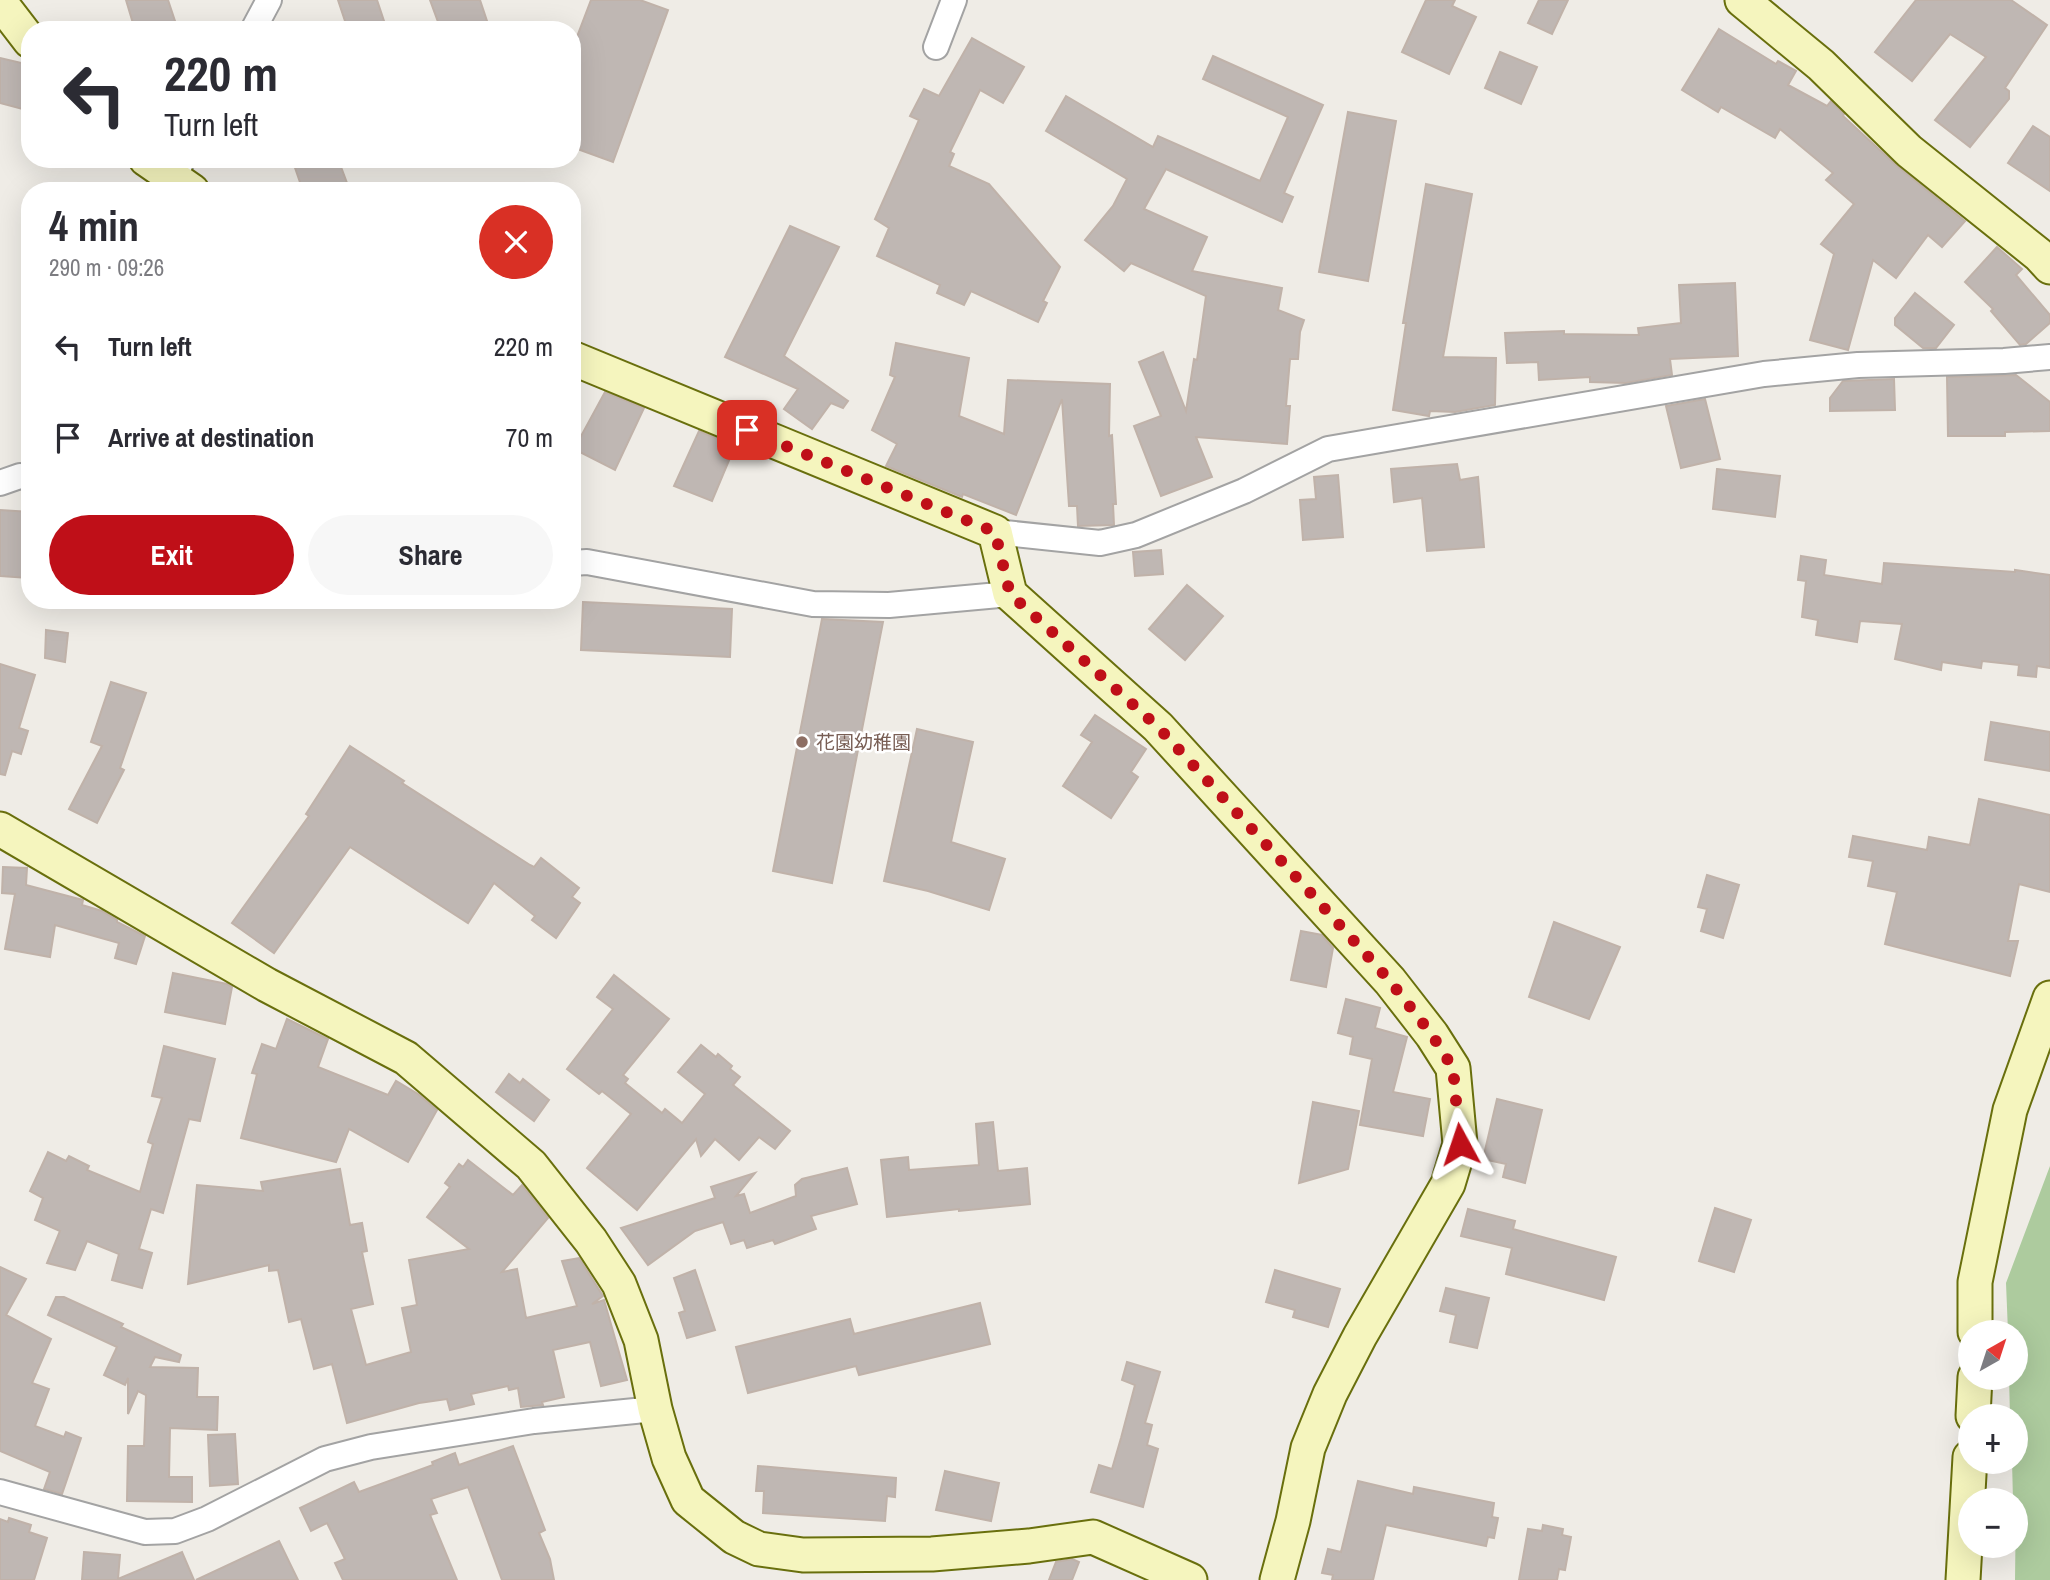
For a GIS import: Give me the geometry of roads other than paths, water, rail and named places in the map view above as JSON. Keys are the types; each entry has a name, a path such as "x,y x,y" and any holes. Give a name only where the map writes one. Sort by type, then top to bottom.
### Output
{"street":[{"path":"258,21 269,0"},
{"path":"936,47 954,0"},
{"path":"1742,0 1821,65 1909,150 2046,255"},
{"path":"0,2 21,29"},
{"path":"166,168 183,176"},
{"path":"581,362 995,532 1100,542 1136,535 1244,491 1328,449 1764,374 1858,365 2050,357"},
{"path":"0,483 21,475"},
{"path":"995,532 1010,594 1158,727 1390,981 1432,1035 1453,1068 1460,1144 1448,1184 1360,1336 1330,1394 1308,1448 1278,1580"},
{"path":"581,562 813,604 890,605 1010,594"},
{"path":"0,829 267,985 406,1058 531,1165 591,1241 620,1284 641,1340 655,1409 672,1466 688,1500 734,1537 759,1549 803,1555 932,1554 1029,1546 1093,1536 1190,1580"},
{"path":"1975,1320 1975,1282 2010,1110 2050,999"},
{"path":"0,1492 145,1532 174,1531 208,1519 325,1459 371,1447 534,1421 655,1409"},
{"path":"1963,1580 1969,1474"}],"place":[{"name":"花園幼稚園","path":"802,742"}]}
